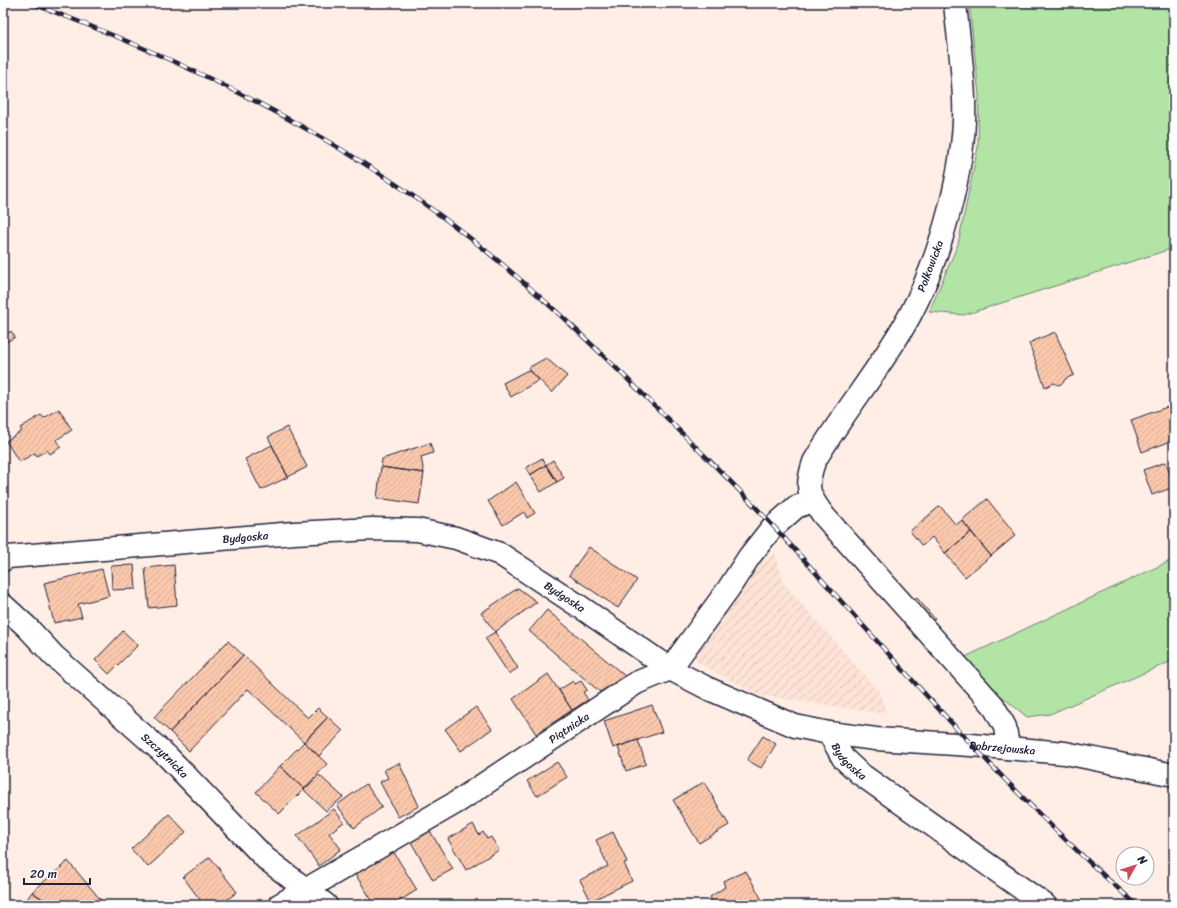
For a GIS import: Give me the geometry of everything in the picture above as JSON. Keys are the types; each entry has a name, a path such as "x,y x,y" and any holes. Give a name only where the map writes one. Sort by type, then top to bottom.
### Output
{"street":[{"name":"Polkowicka","path":"812,501 809,490 809,477 814,462 824,445 878,368 910,315 934,260 952,197 962,144 964,100 955,3"},
{"path":"670,669 749,557 771,529 796,507 812,501 993,705 1005,727 1008,748"},
{"name":"Bydgoska","path":"5,555 294,533 372,529 418,530 456,538 500,554 582,608 670,669 709,689 795,726 829,733 843,758 858,773 1045,905"},
{"name":"Szczytnicka","path":"3,605 27,627 54,656 168,757 265,858 326,905"},
{"name":"Piątnicka","path":"279,905 304,889 457,802 636,683 670,669"},
{"name":"Dobrzejowska","path":"829,733 876,739 1065,753 1174,775"}],"shaded area":[{"path":"775,554 785,585 880,693 886,714 758,695 697,662 694,655 750,569"}],"green space":[{"path":"969,3 1174,3 1174,248 964,315 929,312 958,244 978,147 979,95"},
{"path":"1174,559 1174,660 1050,714 1027,717 1000,695 965,657"}],"building":[{"path":"11,331 15,337 5,343 3,336"},
{"path":"1055,332 1074,375 1065,379 1063,383 1058,385 1054,383 1045,387 1029,343"},
{"path":"546,358 567,376 552,393 528,368"},
{"path":"528,370 539,380 511,397 503,383"},
{"path":"1170,406 1174,417 1174,440 1142,452 1131,420"},
{"path":"59,409 72,430 56,440 61,447 50,454 47,450 37,456 35,453 19,462 6,441 22,431 20,428 41,415 44,418"},
{"path":"287,427 307,467 288,477 268,437"},
{"path":"430,443 433,453 421,457 424,473 381,467 382,459"},
{"path":"272,445 288,477 261,490 245,459"},
{"path":"542,458 546,465 530,475 526,468"},
{"path":"553,460 564,478 557,482 546,465"},
{"path":"1166,462 1174,487 1152,495 1143,470"},
{"path":"546,465 557,482 541,492 530,475"},
{"path":"381,467 424,473 419,504 377,498"},
{"path":"516,482 535,513 527,518 524,512 503,525 488,501"},
{"path":"987,499 1016,535 991,556 962,520"},
{"path":"940,506 956,525 962,520 971,532 945,553 932,537 922,546 910,531"},
{"path":"971,532 991,556 965,577 945,553"},
{"path":"589,547 637,580 618,608 569,575"},
{"path":"134,565 136,589 112,590 111,566"},
{"path":"174,565 177,605 149,608 145,568"},
{"path":"102,569 109,596 78,604 82,617 54,623 44,583"},
{"path":"518,588 537,602 495,632 481,613"},
{"path":"917,598 935,619 929,624 911,603"},
{"path":"547,610 625,676 600,692 529,631"},
{"path":"123,631 138,645 109,674 95,660"},
{"path":"495,632 518,668 509,674 485,638"},
{"path":"228,641 243,655 170,732 154,717"},
{"path":"243,655 308,718 318,708 328,717 304,742 248,689 189,751 170,732"},
{"path":"548,674 572,710 536,734 513,699"},
{"path":"573,681 575,684 581,681 587,690 583,692 588,700 572,710 559,690"},
{"path":"652,705 662,732 613,748 604,721"},
{"path":"476,707 492,729 461,751 445,729"},
{"path":"328,717 343,731 319,756 304,742"},
{"path":"763,736 776,744 761,768 747,760"},
{"path":"638,740 646,764 626,771 618,747"},
{"path":"304,742 327,764 304,789 280,766"},
{"path":"557,762 567,777 537,796 527,781"},
{"path":"399,763 419,806 398,817 380,782 388,778 384,770"},
{"path":"280,766 304,789 279,814 256,792"},
{"path":"319,775 343,797 326,811 304,790"},
{"path":"704,782 729,825 699,843 673,800"},
{"path":"366,784 382,807 354,828 337,805"},
{"path":"334,809 344,822 329,833 341,849 319,866 297,836"},
{"path":"169,814 186,832 148,867 131,849"},
{"path":"473,824 479,835 483,832 487,839 491,837 499,850 466,870 448,839"},
{"path":"430,831 453,869 433,880 411,842"},
{"path":"613,832 627,862 624,863 632,881 591,901 580,880 608,866 596,840"},
{"path":"393,851 417,890 393,905 375,905 355,874"},
{"path":"210,857 237,892 220,905 204,905 183,877"},
{"path":"68,861 105,905 73,905 70,902 66,905 52,905 32,892"},
{"path":"746,871 762,900 753,905 714,905 710,897 725,887 723,881"},
{"path":"32,892 52,905 23,905"}],"railway":[{"path":"30,3 191,69 294,122 344,151 393,183 441,216 499,261 580,333 732,483 996,770 1041,816 1137,905"}]}
